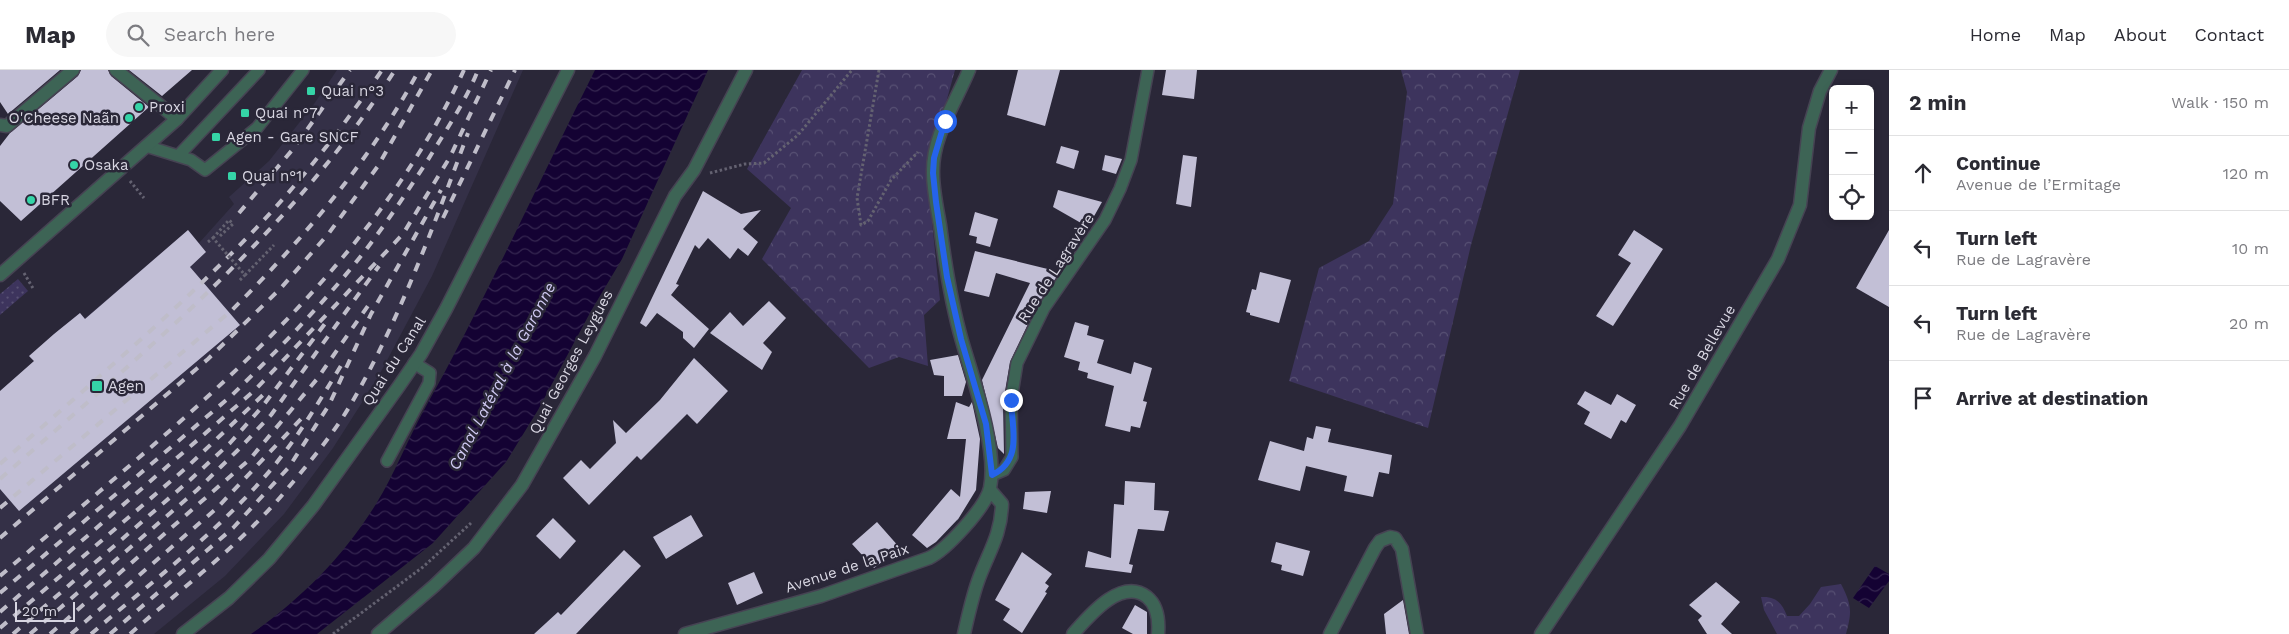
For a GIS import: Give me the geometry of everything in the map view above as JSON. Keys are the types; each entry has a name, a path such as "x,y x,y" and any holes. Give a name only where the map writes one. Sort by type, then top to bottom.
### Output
{"street":[{"path":"4,126 73,70"},
{"path":"116,70 177,119"},
{"path":"0,275 177,119 222,70"},
{"name":"Quai du Canal","path":"189,632 229,598 269,559 313,506 414,363 446,309 568,70"},
{"name":"Quai Georges Leygues","path":"378,634 434,586 474,548 522,485 594,356 675,196 694,170 746,70"},
{"path":"964,634 978,580 996,542 1002,504 990,490 992,475 986,424 961,339 947,277 933,173 939,137 970,70"},
{"name":"Rue de Bellevue","path":"1541,634 1680,426 1778,259 1800,204 1809,128 1820,91 1832,70"},
{"name":"Avenue de la Paix","path":"686,634 821,596 929,558 940,552 955,537 979,508 990,490"},
{"path":"1330,634 1374,548 1380,541 1390,537 1395,538 1402,549 1417,634"},
{"path":"1073,634 1092,613 1107,601 1125,592 1134,591 1150,599 1155,607 1158,618 1158,634"}],"lane":[{"path":"179,155 259,70"},
{"path":"146,146 179,155 191,160 205,170 256,128 302,70"},
{"name":"Rue de Lagravère","path":"992,475 1004,470 1012,457 1011,400 1017,363 1044,308 1105,220 1120,189 1131,160 1148,70"},
{"path":"387,461 429,383 430,373 414,363"}],"path":[{"path":"694,170 701,175 745,164 764,163 798,135 852,70"},
{"path":"879,70 857,198 861,225 868,221 891,180 920,150"},
{"path":"120,168 144,198"},
{"path":"208,242 229,220 233,224 220,236"},
{"path":"213,238 246,275"},
{"path":"239,281 274,245"},
{"path":"24,273 34,290"},
{"path":"333,634 423,567 475,519"}],"shaded area":[{"path":"337,70 523,70 432,276 377,379 333,448 284,514 225,576 154,634 0,634 0,391 34,362 29,356 54,334 80,313 85,318 188,230 199,243 234,204 229,197 269,161 314,104"}],"green space":[{"path":"802,70 955,70 927,172 940,300 924,315 928,366 899,357 869,368 762,259 791,208 747,169"},
{"path":"1401,70 1520,70 1471,245 1428,428 1289,381 1319,268 1369,241 1393,204 1407,92"},
{"path":"18,279 28,291 0,315 0,294"},
{"path":"1841,584 1850,609 1846,634 1777,634 1764,610 1761,597 1778,601 1787,616 1799,616 1810,604 1821,587"}],"water":[{"name":"Canal Latéral à la Garonne","path":"595,70 708,70 622,259 591,311 538,410 506,462 433,543 317,634 251,634 304,591 336,559 376,504 490,283"},
{"path":"1875,566 1889,574 1889,581 1869,608 1853,598"}],"building":[{"path":"0,70 60,70 8,114 0,102"},
{"path":"81,70 108,70 111,76 149,107 21,221 0,201 0,146 10,133 78,76"},
{"path":"129,70 192,70 162,96"},
{"path":"1018,70 1060,70 1045,126 1007,115"},
{"path":"1166,70 1197,70 1194,99 1162,95"},
{"path":"1061,146 1079,151 1074,169 1056,163"},
{"path":"1105,155 1122,159 1116,174 1102,170"},
{"path":"1183,155 1197,157 1191,207 1176,204"},
{"path":"1058,190 1102,202 1088,227 1053,207"},
{"path":"703,191 741,214 761,210 743,229 758,242 748,256 738,248 730,259 708,238 699,249 695,245 676,284 679,285 671,295 709,329 694,348 683,338 683,332 657,313 646,327 640,323"},
{"path":"975,212 998,219 990,247 976,243 977,237 969,235"},
{"path":"188,230 206,252 190,267 240,325 19,511 0,489 0,391 34,361 29,356 54,334 80,313 85,319"},
{"path":"1634,230 1663,249 1613,326 1596,316 1631,263 1618,255"},
{"path":"1889,230 1889,307 1856,288"},
{"path":"975,251 1060,272 1037,305 1010,362 1003,403 1004,454 998,448 982,380 1030,283 996,273 989,297 964,291"},
{"path":"1260,272 1291,280 1279,323 1250,315 1250,313 1246,312 1252,289 1256,290"},
{"path":"769,301 786,318 763,343 772,352 762,370 710,333 730,312 743,326"},
{"path":"1075,322 1089,326 1087,335 1104,340 1097,363 1131,374 1134,362 1152,368 1143,401 1147,402 1140,428 1131,426 1130,432 1105,426 1114,386 1087,378 1088,373 1078,370 1080,362 1064,357"},
{"path":"958,355 966,382 962,396 944,396 944,376 934,375 930,360"},
{"path":"694,358 728,391 697,424 687,414 641,460 637,456 589,505 563,478 581,460 590,469 616,443 613,420 626,433 660,400"},
{"path":"1585,391 1611,405 1617,394 1636,405 1626,423 1621,420 1611,439 1584,424 1590,412 1577,404"},
{"path":"956,402 969,407 972,402 980,439 976,490 957,521 958,519 936,542 927,548 912,535 951,489 960,497 966,439 947,439"},
{"path":"1316,426 1331,429 1328,442 1392,455 1389,474 1379,472 1373,497 1344,491 1347,476 1306,466 1300,491 1258,480 1270,441 1304,451 1307,437 1313,439"},
{"path":"1125,481 1155,483 1154,510 1169,511 1164,531 1138,529 1129,564 1133,565 1131,573 1085,567 1088,551 1111,558 1114,504 1124,505"},
{"path":"1051,491 1047,513 1023,509 1025,492"},
{"path":"691,515 703,536 666,559 653,537"},
{"path":"553,518 576,541 560,559 536,536"},
{"path":"877,522 900,548 874,568 852,544"},
{"path":"1276,542 1310,551 1303,576 1281,570 1282,565 1271,562"},
{"path":"624,550 641,566 576,634 534,634 558,612 561,615"},
{"path":"1022,552 1052,574 1045,583 1049,586 1045,592 1047,593 1022,633 1003,620 1010,609 995,600"},
{"path":"754,572 763,593 737,605 728,583"},
{"path":"1716,582 1740,602 1721,624 1732,634 1707,634 1698,620 1702,616 1689,605"},
{"path":"1403,600 1409,634 1386,634 1384,614"},
{"path":"1135,605 1147,612 1147,634 1133,634 1122,628"}],"railway":[{"path":"239,213 293,149 350,70"},
{"path":"0,464 134,346 231,254 310,167 382,70"},
{"path":"0,479 160,337 262,237 310,184 354,129 395,70"},
{"path":"0,508 232,310 258,283 310,227 357,167 380,135 419,70"},
{"path":"0,538 208,359 281,288 329,233 378,166 432,70"},
{"path":"0,576 197,406 260,347 320,284 374,218 423,147 464,70"},
{"path":"0,593 231,396 309,316 363,254 400,202 454,118 478,70"},
{"path":"0,612 255,390 403,234 450,157 491,70"},
{"path":"443,218 515,70"},
{"path":"130,634 252,527 296,478 337,426 369,372 401,305 468,133"},
{"path":"110,634 233,528 289,467 329,405 371,314 441,190"},
{"path":"30,634 197,490 238,450 271,415 379,266"},
{"path":"50,634 250,459 317,379 372,300"},
{"path":"13,634 230,443 262,407 327,321"},
{"path":"91,634 200,542 241,503 294,440 342,364"},
{"path":"0,628 186,468 264,394"},
{"path":"71,634 217,508 301,419"}],"place":[{"name":"Quai n°3","path":"311,91"},
{"name":"Proxi","path":"139,107"},
{"name":"Quai n°7","path":"245,113"},
{"name":"O'Cheese Naãn","path":"129,118"},
{"name":"Agen - Gare SNCF","path":"216,137"},
{"name":"Osaka","path":"74,165"},
{"name":"Quai n°1","path":"232,176"},
{"name":"BFR","path":"31,200"},
{"name":"Agen","path":"97,386"}],"route":[{"path":"945,121 934,158 933,173 936,202 947,277 961,339 986,424 992,475 1004,470 1012,457 1011,400"}]}
